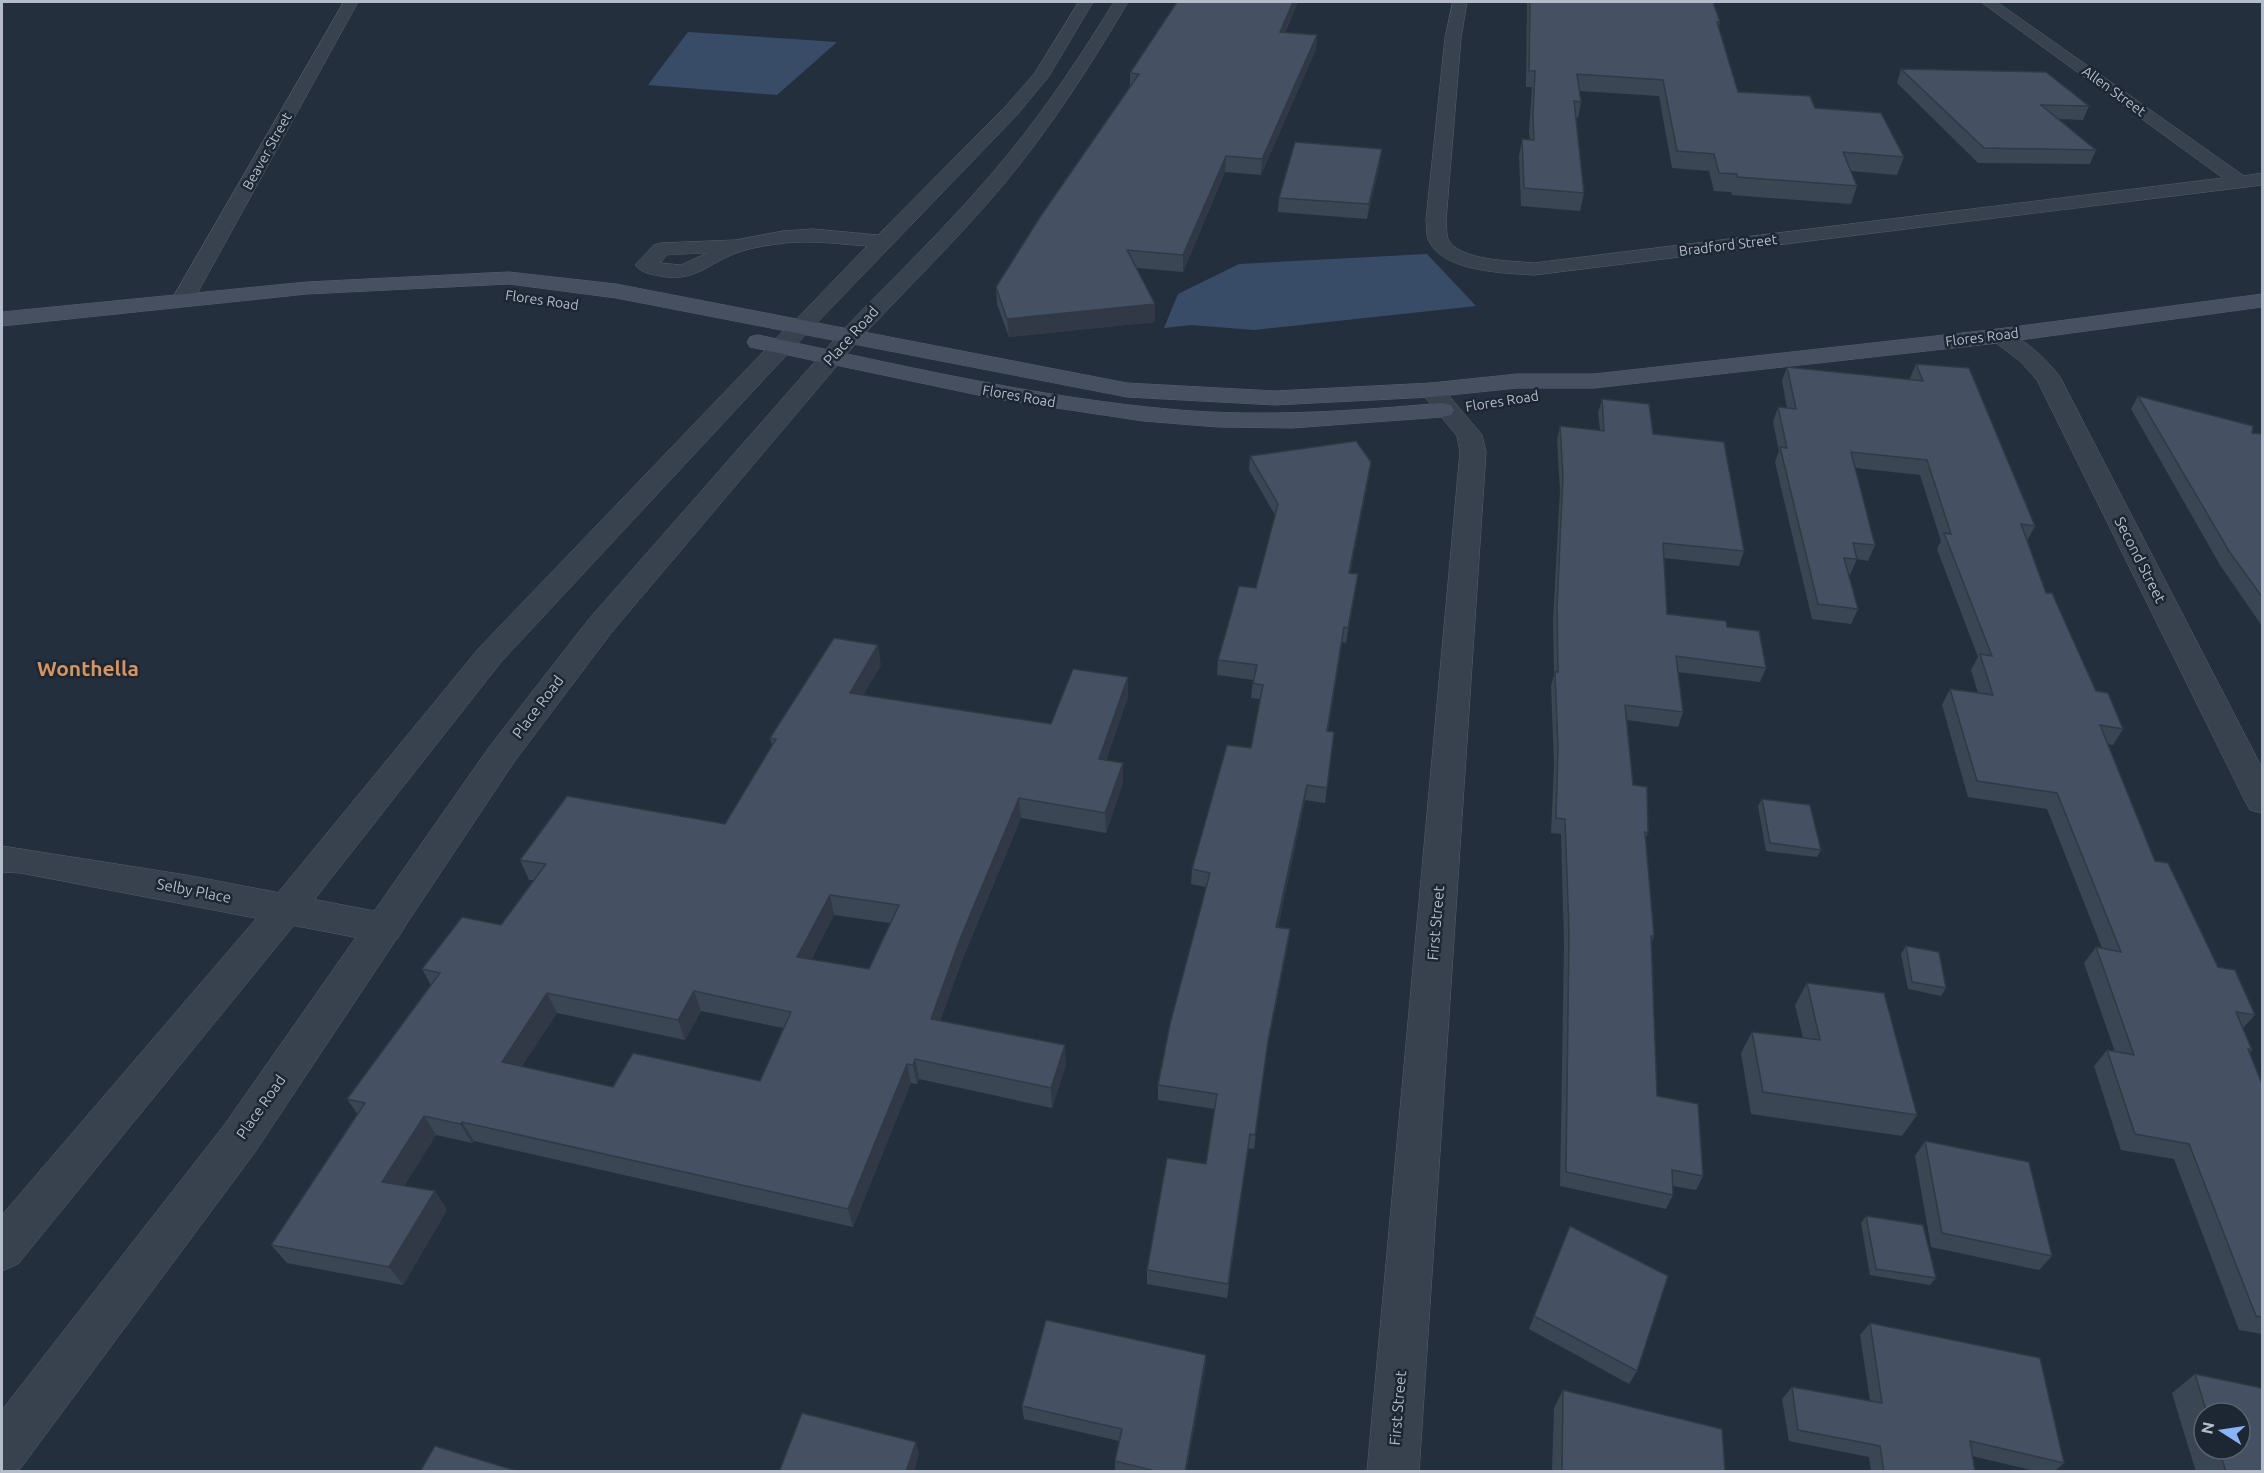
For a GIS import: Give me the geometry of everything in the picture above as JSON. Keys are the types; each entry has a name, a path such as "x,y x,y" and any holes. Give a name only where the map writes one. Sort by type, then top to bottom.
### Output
{"main road":[{"name":"Flores Road","path":"2,319 307,288 449,283 509,278 558,282 627,293 1010,395 1144,414 1290,421 1367,418 1439,399 1529,398 1594,381 1998,336 2262,302"},
{"name":"Flores Road","path":"449,283 495,293 583,305 689,327"},
{"name":"Flores Road","path":"738,338 791,337"}],"street":[{"name":"Beaver Street","path":"182,301 351,2"},
{"path":"2,1249 286,909 490,655 791,337 998,126 1041,76 1086,2"},
{"name":"Place Road","path":"2,1451 240,1138 502,754 600,626 731,471 840,348 976,204 1017,156 1094,48 1121,2"},
{"name":"Bradford Street","path":"1461,2 1453,38 1436,219 1438,240 1451,253 1470,261 1534,269 2262,179"},
{"name":"Allen Street","path":"1988,2 2239,181"},
{"path":"735,246 783,237 813,235 884,242"},
{"name":"Second Street","path":"1998,336 2029,357 2048,377 2262,801"},
{"name":"First Street","path":"1392,1472 1473,452 1469,435 1439,399"},
{"name":"Selby Place","path":"2,859 21,860 186,889 385,928"}],"water":[{"path":"688,32 837,42 777,95 648,85"},
{"path":"1427,254 1476,306 1254,330 1191,325 1164,328 1178,294 1239,264"}],"building":[{"path":"1177,2 1293,2 1280,32 1317,35 1262,159 1226,156 1183,255 1127,250 1155,304 1007,319 996,287 1040,217 1139,74 1130,73"},
{"path":"1530,2 1713,2 1738,92 1810,96 1815,108 1881,113 1904,157 1843,152 1857,186 1737,177 1737,174 1719,173 1714,154 1677,151 1663,80 1577,74 1581,102 1574,101 1584,193 1524,188 1522,139 1534,140 1535,71 1529,71"},
{"path":"1901,69 2046,72 2089,106 2041,105 2096,150 1984,148"},
{"path":"1295,142 1382,149 1369,204 1279,198"},
{"path":"1916,364 1969,368 2035,526 2021,524 2046,593 2052,593 2096,691 2108,693 2123,729 2100,725 2155,861 2168,863 2218,967 2235,970 2255,1015 2236,1012 2252,1050 2248,1049 2262,1084 2262,1317 2256,1316 2189,1144 2135,1134 2107,1050 2134,1055 2096,947 2121,952 2057,793 1977,781 1950,689 1993,695 1980,654 1992,656 1944,533 1951,534 1927,460 1851,452 1875,545 1853,543 1857,559 1844,558 1858,609 1818,604 1780,447 1787,448 1778,407 1796,409 1787,367 1923,381"},
{"path":"2138,396 2253,426 2252,433 2262,434 2262,597 2229,551"},
{"path":"1602,399 1649,404 1653,434 1724,442 1744,551 1663,543 1667,614 1726,621 1727,627 1759,631 1766,668 1676,656 1683,712 1625,705 1633,785 1647,787 1648,833 1645,832 1654,936 1651,936 1657,1096 1698,1104 1703,1176 1672,1170 1673,1195 1566,1172 1569,930 1565,819 1556,818 1558,749 1555,672 1558,672 1557,607 1563,476 1560,426 1604,431"},
{"path":"1356,441 1371,462 1349,573 1358,574 1348,628 1344,627 1327,731 1334,732 1327,788 1307,785 1276,927 1290,929 1268,1041 1255,1135 1250,1134 1228,1284 1147,1270 1167,1158 1206,1164 1217,1094 1158,1085 1170,1024 1210,873 1192,869 1227,745 1251,748 1263,685 1253,683 1257,665 1218,660 1239,586 1256,588 1278,504 1250,456"},
{"path":"834,638 878,645 850,693 1051,724 1073,669 1128,677 1099,759 1123,763 1105,813 1019,798 960,939 931,1019 1065,1045 1051,1088 915,1059 913,1065 907,1064 848,1209 462,1122 460,1124 424,1116 382,1182 435,1191 389,1267 271,1245 365,1103 347,1099 440,973 422,969 462,917 501,925 546,864 520,860 567,796 725,824 776,739 770,738","holes":["830,895 899,905 869,969 797,957","694,991 791,1012 760,1081 633,1053 613,1087 502,1062 547,993 678,1020"]},
{"path":"1762,799 1810,805 1821,850 1770,843"},
{"path":"1906,946 1939,952 1946,988 1912,982"},
{"path":"1807,983 1884,993 1917,1115 1763,1092 1752,1032 1820,1040"},
{"path":"1925,1141 2029,1162 2052,1256 1942,1233"},
{"path":"1866,1216 1923,1225 1936,1278 1876,1269"},
{"path":"1570,1226 1668,1276 1637,1371 1534,1316"},
{"path":"1046,1320 1206,1355 1185,1472 1159,1472 1115,1461 1122,1429 1022,1406"},
{"path":"1870,1323 2040,1358 2064,1463 1970,1441 1975,1472 1884,1472 1880,1446 1798,1430 1792,1387 1882,1403"},
{"path":"2195,1374 2262,1388 2262,1472 2226,1472 2223,1461 2252,1461 2252,1401 2203,1401"},
{"path":"1563,1390 1722,1429 1725,1472 1562,1472"},
{"path":"802,1413 916,1442 906,1472 779,1472"},
{"path":"435,1446 520,1472 420,1472"}],"district":[{"name":"Wonthella","path":"88,669"}]}
